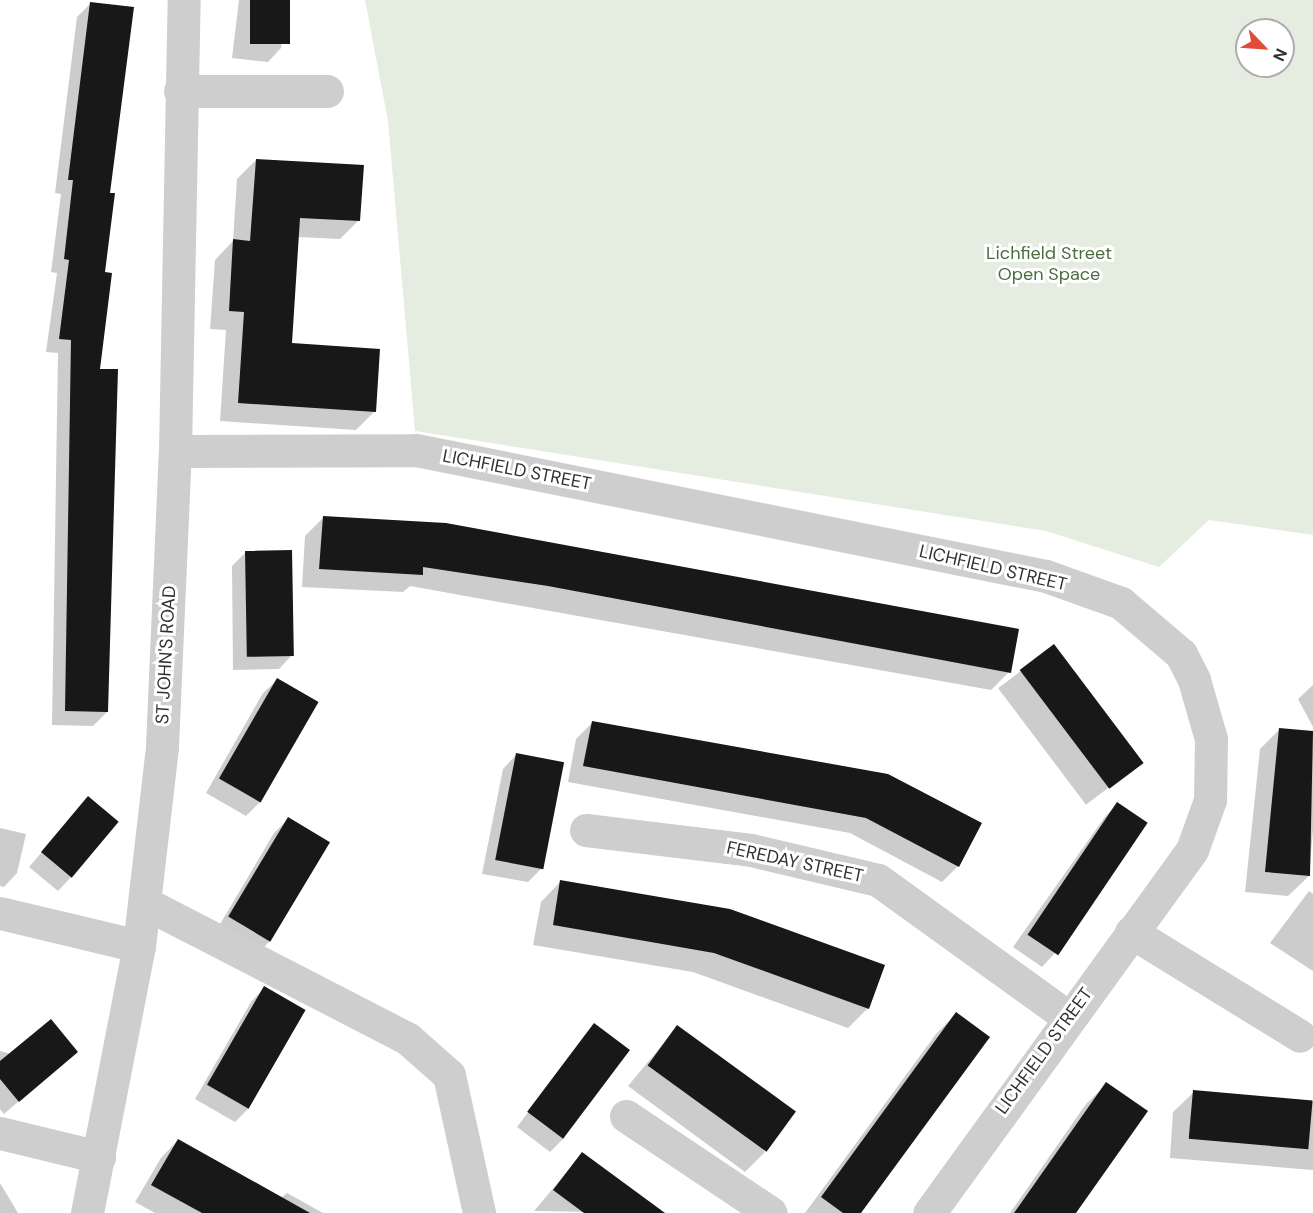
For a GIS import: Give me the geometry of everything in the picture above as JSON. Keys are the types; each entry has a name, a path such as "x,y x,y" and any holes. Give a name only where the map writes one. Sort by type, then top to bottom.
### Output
{"street":[{"name":"ST JOHN'S ROAD","path":"87,1213 140,946 162,746 175,451 180,91 184,0"},
{"path":"180,91 327,91"},
{"name":"LICHFIELD STREET","path":"175,451 416,450 1046,576 1121,603 1181,654 1194,680 1211,739 1210,800 1192,850 1068,1017 929,1213"},
{"name":"FEREDAY STREET","path":"586,830 751,850 878,880 1068,1017"},
{"path":"145,903 407,1038 449,1075 479,1213"},
{"path":"0,913 140,946"},
{"path":"1131,932 1300,1036"},
{"path":"626,1116 771,1213"},
{"path":"0,1133 99,1157"}],"green space":[{"name":"Lichfield Street Open Space","path":"365,0 1313,0 1313,535 1209,520 1159,567 1046,531 415,431 388,121"}],"building":[{"path":"250,0 290,0 290,44 250,44"},
{"path":"90,2 134,7 110,193 115,193 105,272 112,273 100,369 118,369 108,712 65,711 71,340 59,339 69,260 64,259 73,180 68,180"},
{"path":"256,159 364,165 360,221 300,218 292,343 380,349 376,412 238,403 244,312 229,311 233,239 250,241"},
{"path":"323,516 446,523 1019,629 1011,673 548,586 423,567 423,575 319,569"},
{"path":"292,550 294,656 247,657 245,551"},
{"path":"1054,644 1144,763 1109,789 1020,670"},
{"path":"277,678 319,702 261,802 219,778"},
{"path":"592,721 888,774 982,823 959,867 866,818 583,766"},
{"path":"1279,728 1313,731 1310,876 1265,872"},
{"path":"516,753 564,762 543,869 495,860"},
{"path":"88,796 119,822 72,878 41,852"},
{"path":"1117,802 1148,823 1058,955 1028,935"},
{"path":"288,817 330,842 270,942 228,916"},
{"path":"560,880 730,909 885,965 869,1009 714,953 553,925"},
{"path":"264,986 306,1010 249,1109 207,1085"},
{"path":"956,1012 990,1037 861,1213 843,1213 821,1197"},
{"path":"51,1019 78,1052 19,1102 0,1079 0,1061"},
{"path":"594,1023 630,1050 563,1139 527,1112"},
{"path":"677,1025 796,1111 767,1152 648,1065"},
{"path":"1106,1082 1148,1111 1076,1213 1014,1213"},
{"path":"1193,1090 1313,1100 1308,1149 1189,1139"},
{"path":"178,1139 310,1213 202,1213 151,1185"},
{"path":"582,1152 665,1213 584,1213 553,1190"}]}
